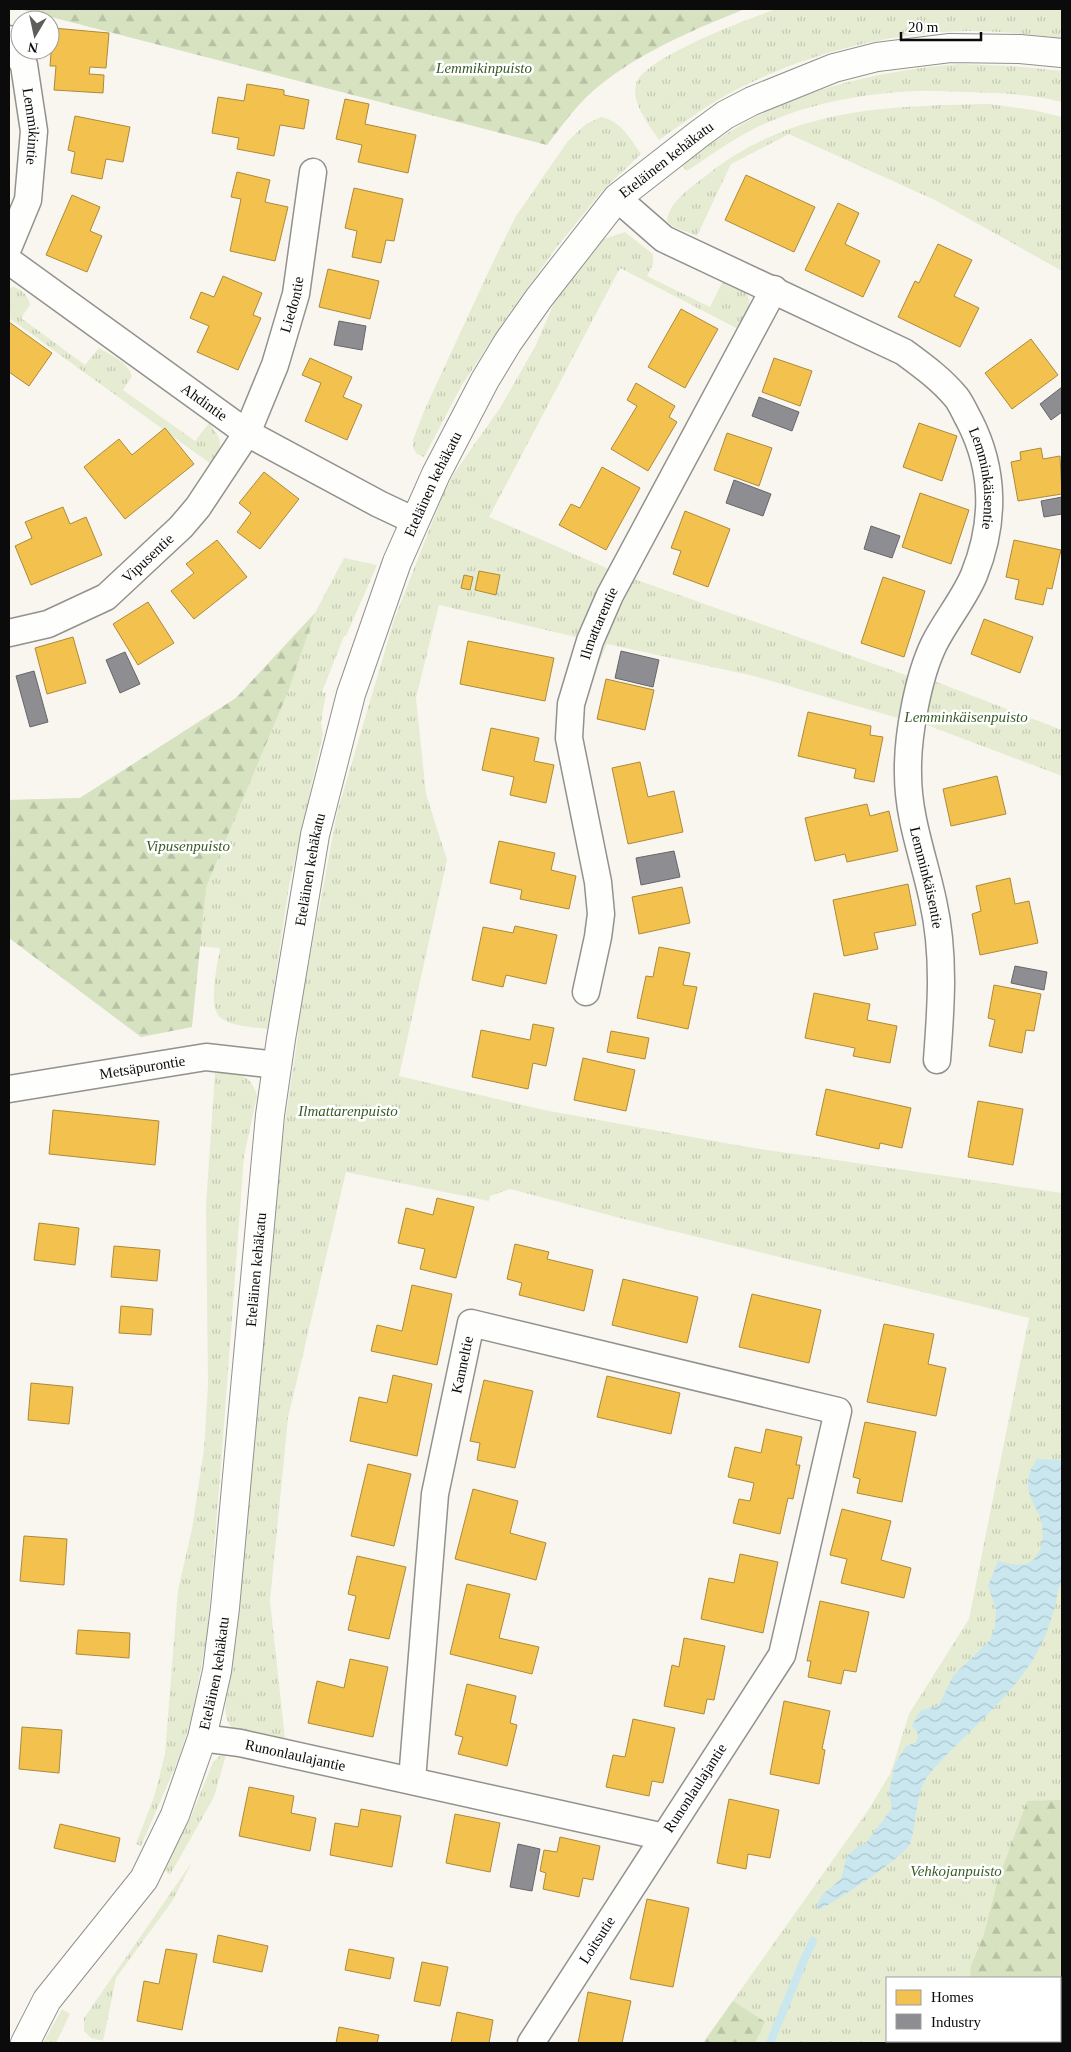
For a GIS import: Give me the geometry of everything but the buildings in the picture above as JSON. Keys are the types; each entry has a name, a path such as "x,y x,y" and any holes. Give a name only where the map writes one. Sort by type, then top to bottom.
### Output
{"street":[{"name":"Lemmikintie","path":"9,39 24,64 34,131 28,200 9,246"},
{"name":"Eteläinen kehäkatu","path":"25,2043 47,2000 144,1878 175,1815 202,1738 217,1671 225,1608 270,1115 315,835 351,694 397,562 415,520 485,380 508,342 539,298 617,198 725,115 752,101 834,68 877,57 950,48 1020,49 1062,53"},
{"name":"Liedontie","path":"247,433 275,365 296,294 313,172"},
{"name":"Lemminkäisentie","path":"617,198 664,239 774,289 904,352 932,373 957,398 980,441 990,489 986,540 974,576 934,644 924,671 910,736 908,773 911,813 934,902 941,954 941,1005 937,1060"},
{"name":"Ahdintie","path":"9,261 247,433 379,504 415,520"},
{"name":"Ilmattarentie","path":"586,992 601,914 598,882 569,738 571,704 590,641 610,595 774,289"},
{"name":"Vipusentie","path":"9,633 48,624 106,597 181,527 198,507 247,433"},
{"name":"Metsäpurontie","path":"9,1089 206,1057 277,1065"},
{"name":"Kanneltie","path":"412,1780 435,1494 471,1323 838,1411"},
{"name":"Runonlaulajantie","path":"202,1738 240,1743 664,1837 782,1655 838,1411"},
{"name":"Loitsutie","path":"531,2043 664,1837"}],"green space":[{"name":"Lemmikinpuisto","path":"20,9 745,9 679,37 634,61 613,75 578,106 547,145 60,19 60,10"},
{"path":"777,9 1062,9 1062,38 1016,33 938,32 872,42 839,50 807,60 745,85 716,101 659,140 642,114 636,99 636,84 642,74 676,51 722,30"},
{"path":"960,64 1014,66 1062,71 1062,102 1039,97 992,93 930,91 874,94 830,102 788,114 732,141 687,171 680,164 752,118 800,97 844,83 890,73"},
{"path":"989,104 1033,110 1062,117 1062,271 937,201 789,134 731,164 697,236 674,227 667,221 672,208 680,196 703,178 736,155 769,137 803,124 874,110"},
{"path":"601,117 619,126 641,154 603,190 556,248 508,315 462,385 424,457 417,454 413,448 413,440 424,411 516,216 568,141 586,124"},
{"path":"625,232 653,254 653,264 647,276 710,307 722,283 734,284 745,292 748,297 749,308 740,330 620,268 489,517 611,570 576,637 439,605 416,698 426,794 447,860 399,1076 544,1110 747,1147 1062,1193 1062,2043 703,2043 869,1809 891,1772 909,1714 969,1619 1029,1318 628,1220 510,1189 490,1196 489,1201 346,1172 288,1418 270,1601 285,1739 232,1729 227,1720 225,1708 237,1634 258,1369 281,1148 298,1035 298,1021 337,813 394,620 444,492 455,472 500,408 536,345 554,303 585,259 604,239"},
{"path":"14,287 25,294 30,305 21,318 85,365 99,348 118,359 127,367 132,376 123,390 195,441 209,423 217,434 220,443 218,452 211,464 9,318 9,288"},
{"name":"Vipusenpuisto","path":"344,558 377,565 346,636 344,636 322,692 326,693 321,722 323,734 289,886 268,1029 233,1024 222,1019 217,1013 214,985 220,948 9,930 9,800 80,798 236,698 315,613"},
{"path":"634,579 911,677 901,719 754,676 607,644 598,665 594,663"},
{"name":"Vipusenpuisto","path":"315,613 289,689 206,887 192,1027 141,1037 9,938 9,800 80,798 236,698"},
{"name":"Lemminkäisenpuisto","path":"934,681 1062,730 1062,776 924,724"},
{"path":"215,1073 230,1073 247,1078 251,1082 257,1096 244,1156 207,1635 192,1716 179,1758 141,1846 136,1844 155,1794 165,1754 178,1590 192,1529 204,1449 208,1385 206,1205"},
{"path":"226,1755 214,1797 170,1875 164,1870 190,1819 213,1762 220,1756"},
{"path":"1062,1800 1062,2043 970,2043 1061,2042 1061,1977 970,1977 971,1965 983,1938 998,1880 1027,1801"},
{"path":"192,1862 173,1900 116,1978 103,2041 91,2038 84,2031 84,2018"},
{"path":"733,2001 765,2022 755,2043 703,2043"},
{"path":"62,2009 70,2014 56,2043 43,2043"}],"water":[{"path":"1037,1459 1062,1460 1062,1583 1058,1589 1056,1604 1041,1644 1024,1673 1012,1688 931,1772 919,1797 913,1835 910,1844 905,1850 896,1859 868,1879 818,1910 817,1904 823,1894 841,1879 847,1856 856,1848 866,1843 892,1808 889,1792 895,1764 906,1746 915,1743 918,1738 917,1731 912,1727 917,1715 922,1710 939,1705 953,1676 990,1640 995,1626 996,1609 988,1586 998,1561 1025,1564 1036,1557 1039,1551 1042,1544 1042,1523 1028,1489 1029,1477"}],"waterway":[{"path":"770,2043 813,1941"}],"park label":[{"name":"Ilmattarenpuisto","path":"348,1111"},
{"name":"Vehkojanpuisto","path":"956,1871"}]}
